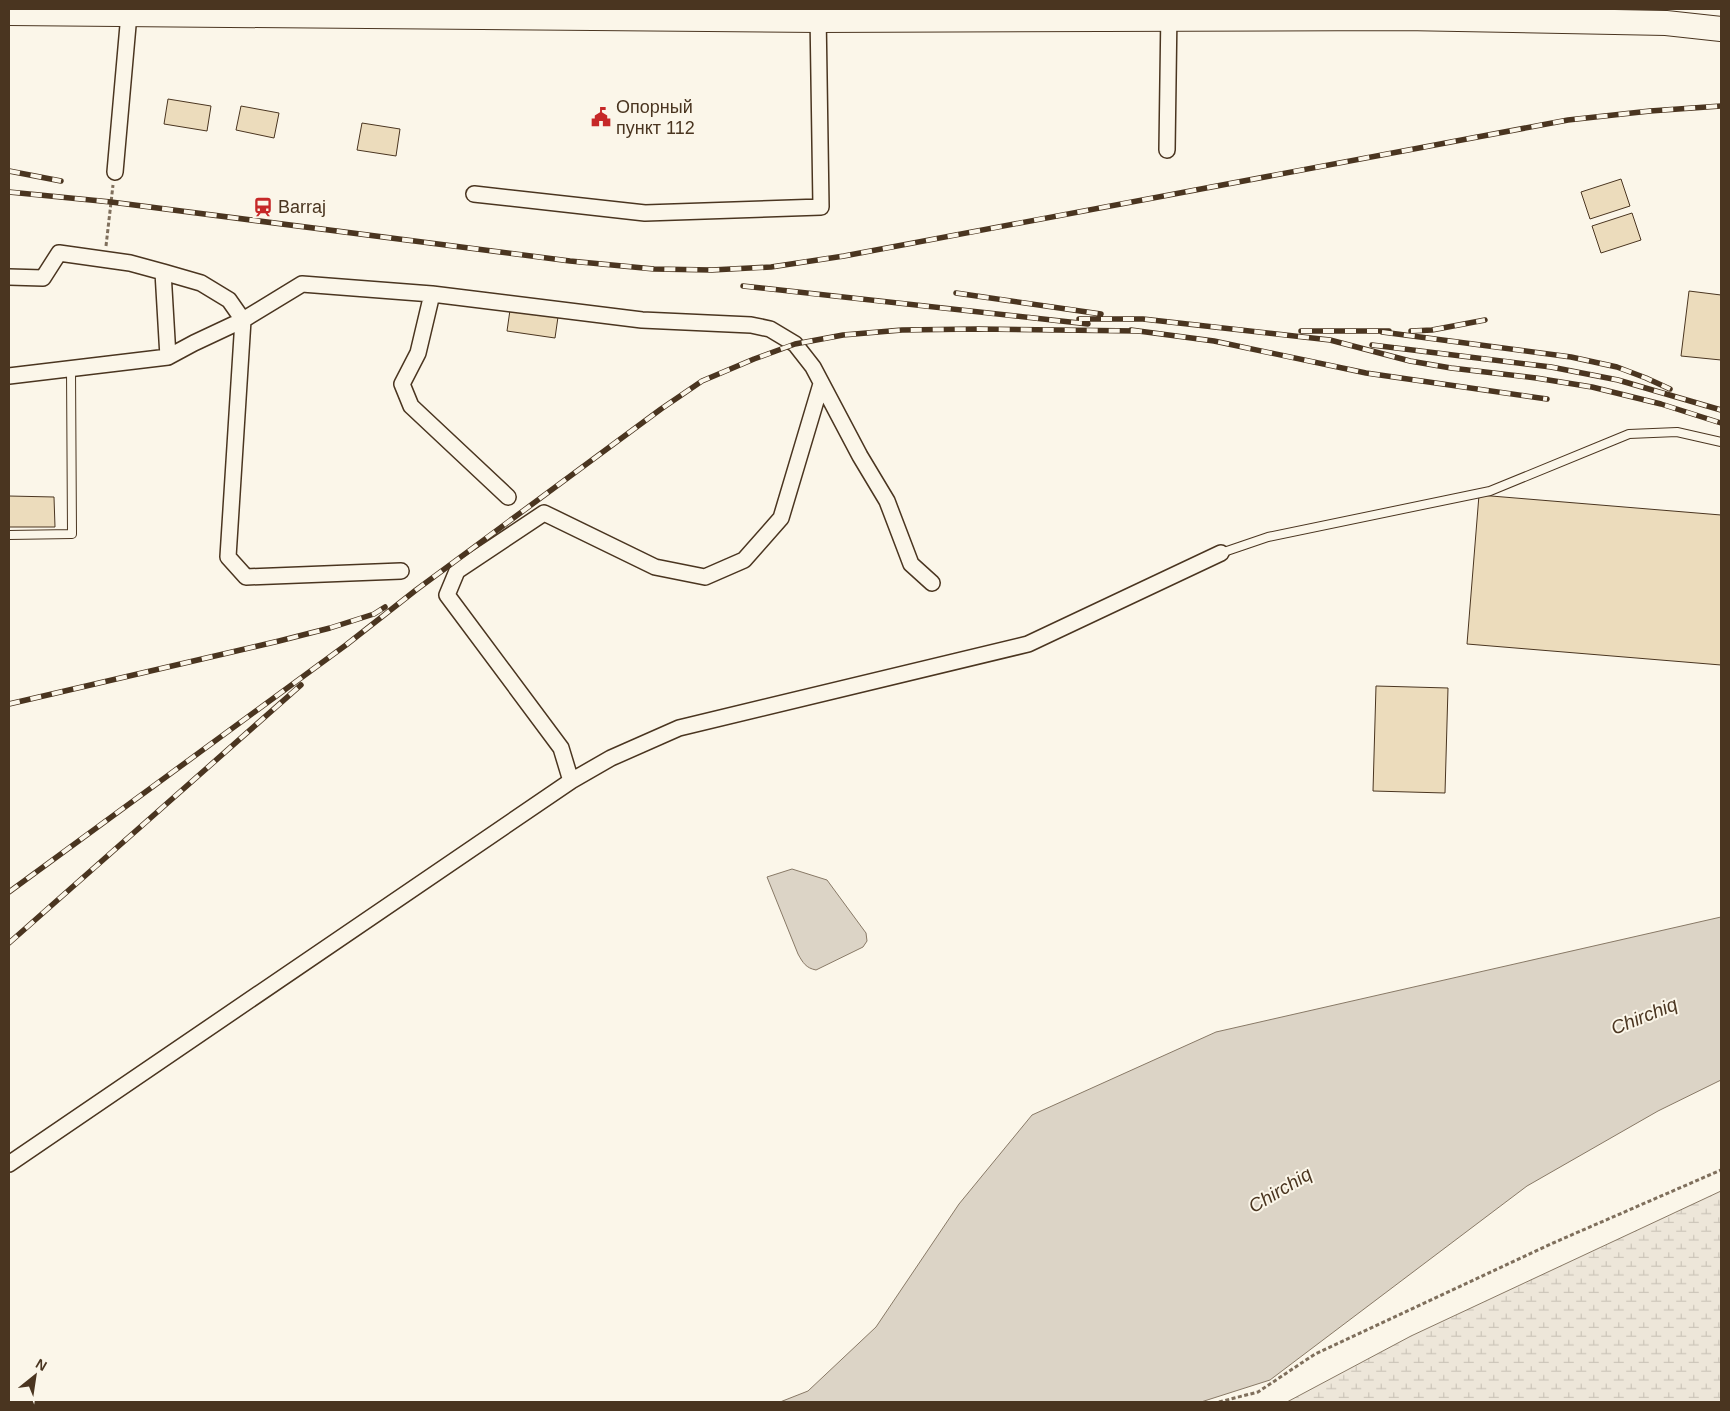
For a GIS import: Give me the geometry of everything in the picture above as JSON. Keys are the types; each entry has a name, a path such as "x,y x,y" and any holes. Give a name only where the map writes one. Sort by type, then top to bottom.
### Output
{"main road":[{"path":"1587,9 1665,14 1721,29"},
{"path":"9,13 129,14 235,12 818,15 1404,13 1721,15"}],"street":[{"path":"115,172 129,14"},
{"path":"1167,150 1169,14"},
{"path":"474,194 646,213 821,207 818,15"},
{"path":"9,277 43,278 59,253 130,263 163,272 201,283 229,300 243,320 228,557 246,577 401,571"},
{"path":"163,272 168,357"},
{"path":"9,376 168,357 243,320 302,284 432,294 642,320 751,325 770,329 795,344 813,367 860,456 887,501 912,564 932,583"},
{"path":"432,294 418,353 402,384 411,406 508,497"},
{"path":"571,782 561,748 447,595 457,571 544,513 655,567 705,577 744,560 781,518 822,384"},
{"path":"9,1164 571,782 611,758 679,728 1028,644 1220,553"}],"lane":[{"path":"9,534 72,534 71,369"},
{"path":"1220,553 1268,537 1490,491 1629,434 1677,432 1721,442"}],"path":[{"path":"105,259 115,172"},
{"path":"1219,1402 1258,1392 1315,1354 1553,1242 1721,1170"}],"green space":[{"path":"1721,1191 1721,1402 1287,1402 1411,1336"}],"water":[{"path":"792,869 827,880 866,933 867,941 863,947 816,970 805,965 798,954 767,877"},
{"name":"Chirchiq","path":"1721,917 1721,1080 1658,1111 1527,1186 1270,1380 1201,1402 780,1402 808,1391 876,1327 959,1204 1032,1115 1216,1032"}],"building":[{"path":"168,99 211,106 207,131 164,124"},
{"path":"241,106 279,113 274,138 236,130"},
{"path":"362,123 400,129 396,156 357,150"},
{"path":"1621,179 1630,206 1590,219 1581,192"},
{"path":"1632,213 1641,240 1601,253 1592,226"},
{"path":"1689,291 1721,295 1721,360 1681,356"},
{"path":"510,310 558,317 555,338 507,331"},
{"path":"1479,495 1721,515 1721,665 1467,644"},
{"path":"9,496 54,497 55,527 9,527"},
{"path":"1376,686 1448,688 1445,793 1373,791"}],"railway":[{"path":"9,192 111,202 570,261 654,269 712,270 771,267 844,256 1568,120 1721,106"},
{"path":"9,171 61,181"},
{"path":"743,286 1088,324"},
{"path":"956,293 1101,314"},
{"path":"1079,319 1143,319 1330,340 1410,361 1592,387 1661,404 1721,423"},
{"path":"1411,331 1432,330 1485,320"},
{"path":"9,892 346,645 416,590 661,409 702,381 795,344 843,335 902,330 1138,331"},
{"path":"1131,330 1214,341 1366,373 1547,399"},
{"path":"1301,331 1389,331"},
{"path":"1382,332 1571,357 1617,367 1670,389"},
{"path":"1372,345 1551,367 1618,380 1721,410"},
{"path":"9,704 330,628 374,614 385,607"},
{"path":"9,943 301,685"}],"place":[{"name":"Опорный пункт 112","path":"601,117"},
{"name":"Barraj","path":"263,207"}]}
